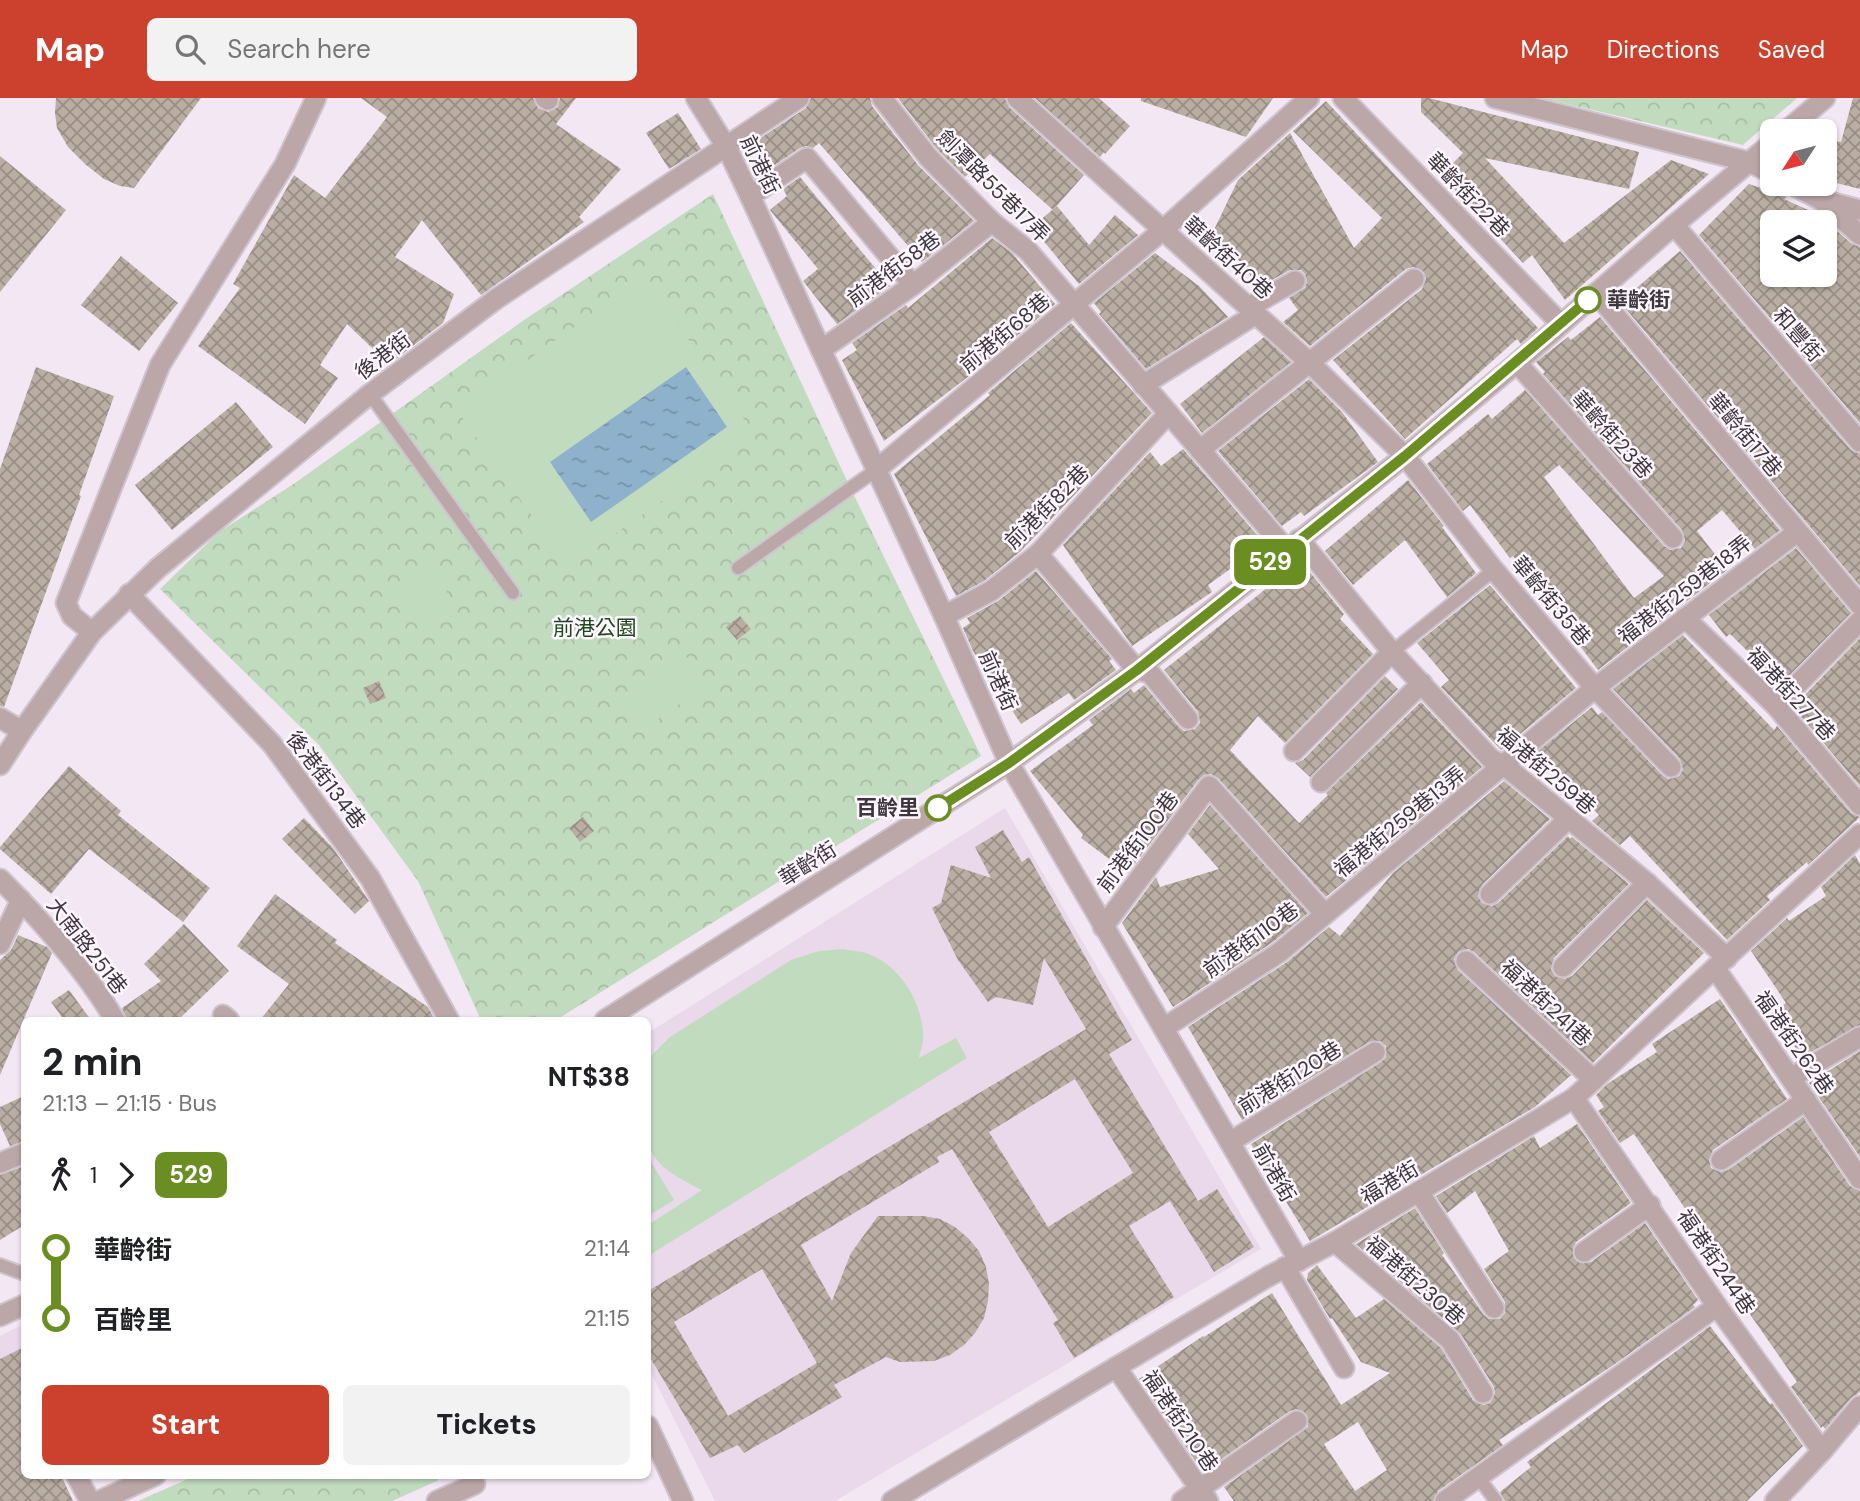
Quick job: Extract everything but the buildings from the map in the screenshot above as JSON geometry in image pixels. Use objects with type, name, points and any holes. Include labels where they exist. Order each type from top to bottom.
[{"type":"street","points":[[92,632],[72,616],[66,603],[160,365],[285,164],[317,98]]},
{"type":"street","name":"前港街","points":[[696,98],[727,148],[750,196],[1009,763],[1102,927],[1230,1142],[1344,1367]]},
{"type":"street","name":"後港街","points":[[0,765],[92,632],[158,568],[370,394],[496,299],[799,98]]},
{"type":"street","name":"劍潭路55巷17弄","points":[[882,98],[928,158],[992,222],[1028,251],[1168,414]]},
{"type":"street","name":"華齡街40巷","points":[[1017,98],[1310,363],[1405,456]]},
{"type":"street","name":"前港街68巷","points":[[876,470],[1163,230],[1309,98]]},
{"type":"street","name":"華齡街22巷","points":[[1343,98],[1560,323]]},
{"type":"street","points":[[1495,98],[1749,162],[1760,168]]},
{"type":"street","points":[[1800,119],[1825,98]]},
{"type":"street","name":"華齡街","points":[[610,1017],[1009,763],[1137,670],[1405,456],[1760,153]]},
{"type":"street","points":[[750,196],[807,158],[913,285]]},
{"type":"street","points":[[1813,196],[1860,235]]},
{"type":"street","points":[[1819,199],[1860,210]]},
{"type":"street","name":"前港街58巷","points":[[821,350],[913,285],[992,222]]},
{"type":"street","name":"和豐街","points":[[1674,225],[1860,442]]},
{"type":"street","points":[[1200,450],[1414,279]]},
{"type":"street","points":[[1143,386],[1295,281]]},
{"type":"street","name":"華齡街17巷","points":[[1596,293],[1860,605]]},
{"type":"street","name":"華齡街23巷","points":[[1517,363],[1673,538]]},
{"type":"street","name":"福港街259巷","points":[[1168,414],[1491,759],[1505,765],[1647,883],[1721,963]]},
{"type":"street","name":"前港街82巷","points":[[944,616],[991,591],[1038,554],[1168,414]]},
{"type":"street","name":"華齡街35巷","points":[[1405,456],[1494,570],[1595,688],[1671,767]]},
{"type":"street","name":"福港街259巷18弄","points":[[1505,765],[1595,688],[1797,532]]},
{"type":"street","points":[[1038,554],[1137,670],[1150,673],[1188,719]]},
{"type":"street","name":"後港街134巷","points":[[129,594],[272,744],[370,878],[447,1017]]},
{"type":"street","name":"福港街277巷","points":[[1685,618],[1776,706],[1860,805]]},
{"type":"street","points":[[1776,706],[1860,621]]},
{"type":"street","points":[[1294,751],[1392,652]]},
{"type":"street","points":[[1321,782],[1422,683]]},
{"type":"street","points":[[0,718],[22,731]]},
{"type":"street","name":"福港街259巷13弄","points":[[1325,914],[1505,765]]},
{"type":"street","name":"前港街100巷","points":[[1102,927],[1209,786]]},
{"type":"street","name":"前港街110巷","points":[[1164,1028],[1280,952],[1325,914],[1209,786]]},
{"type":"street","points":[[1490,894],[1568,819]]},
{"type":"street","name":"福港街","points":[[892,1501],[1292,1264],[1335,1242],[1574,1098],[1721,963],[1857,846]]},
{"type":"street","name":"大南路251巷","points":[[0,879],[97,989],[113,1017]]},
{"type":"street","points":[[1563,967],[1647,883]]},
{"type":"street","points":[[0,944],[21,900]]},
{"type":"street","name":"福港街241巷","points":[[1466,961],[1594,1080]]},
{"type":"street","name":"福港街262巷","points":[[1721,963],[1791,1078],[1860,1179]]},
{"type":"street","points":[[1791,1078],[1860,1037]]},
{"type":"street","name":"前港街120巷","points":[[1230,1142],[1374,1052]]},
{"type":"street","name":"福港街244巷","points":[[1574,1098],[1717,1306],[1822,1451]]},
{"type":"street","points":[[1721,1160],[1806,1100]]},
{"type":"street","points":[[0,1163],[21,1154]]},
{"type":"street","points":[[1419,1192],[1494,1308]]},
{"type":"street","points":[[1584,1252],[1650,1205]]},
{"type":"street","name":"福港街230巷","points":[[1335,1242],[1450,1340],[1483,1393]]},
{"type":"street","points":[[0,1316],[21,1306]]},
{"type":"street","points":[[1445,1501],[1717,1306]]},
{"type":"street","name":"福港街210巷","points":[[1116,1367],[1204,1495]]},
{"type":"street","points":[[1775,1501],[1860,1406]]},
{"type":"street","points":[[1182,1501],[1204,1495],[1297,1421]]},
{"type":"street","points":[[651,1432],[683,1501]]},
{"type":"street","points":[[78,1479],[90,1501]]},
{"type":"street","points":[[99,1501],[147,1479]]},
{"type":"street","points":[[437,1501],[477,1487]]},
{"type":"lane","points":[[370,394],[513,593]]},
{"type":"lane","points":[[738,568],[876,470]]},
{"type":"lane","points":[[1392,652],[1494,570]]},
{"type":"lane","points":[[0,1265],[21,1272]]},
{"type":"lane","points":[[1478,1477],[1496,1501]]},
{"type":"shaded area","points":[[1005,808],[1261,1249],[835,1501],[715,1501],[651,1373],[651,1031]]},
{"type":"shaded area","points":[[21,1326],[21,1422],[0,1433],[0,1336]]},
{"type":"green space","points":[[1541,98],[1797,98],[1773,119],[1760,119],[1760,130],[1743,145]]},
{"type":"green space","name":"前港公園","points":[[713,194],[849,485],[981,756],[561,1017],[480,1017],[418,881],[319,745],[160,589],[219,532],[295,483],[524,320]]},
{"type":"green space","points":[[645,277],[755,435],[568,567],[457,410]]},
{"type":"green space","points":[[421,570],[431,572],[439,578],[445,586],[445,606],[439,614],[431,620],[421,622],[411,620],[403,614],[397,606],[395,596],[397,586],[403,578],[411,572]]},
{"type":"green space","points":[[684,653],[706,685],[639,733],[616,701]]},
{"type":"green space","points":[[844,949],[878,958],[899,975],[919,1010],[923,1041],[919,1058],[956,1038],[967,1058],[651,1254],[651,1223],[702,1190],[664,1167],[651,1151],[651,1056],[670,1037],[791,960],[819,951]]},
{"type":"green space","points":[[651,1162],[674,1200],[651,1214]]},
{"type":"green space","points":[[188,1479],[439,1479],[392,1501],[138,1501]]},
{"type":"water","points":[[686,367],[727,427],[591,522],[550,462]]},
{"type":"bus line","name":"529","points":[[938,808],[1009,763],[1137,670],[1405,456],[1588,300]]},
{"type":"place","name":"華齡街","points":[[1588,300]]},
{"type":"place","name":"百齡里","points":[[938,808]]}]
